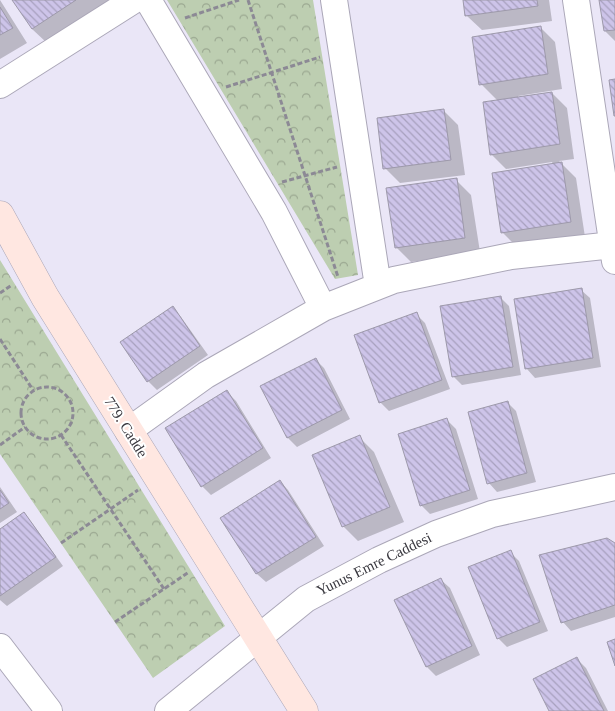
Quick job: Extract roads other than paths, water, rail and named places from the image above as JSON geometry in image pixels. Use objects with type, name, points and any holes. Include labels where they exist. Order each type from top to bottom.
[{"type":"street","points":[[0,85],[134,0]]},
{"type":"street","points":[[148,0],[274,212],[334,304]]},
{"type":"street","points":[[334,0],[378,286]]},
{"type":"street","points":[[128,431],[206,375],[334,304],[394,280],[511,256],[614,253],[576,0]]},
{"type":"street","name":"779. Cadde","points":[[0,215],[45,297],[304,711]]},
{"type":"street","name":"Yunus Emre Caddesi","points":[[168,711],[306,598],[378,560],[436,534],[492,514],[615,487]]},
{"type":"street","points":[[0,647],[50,711]]}]
